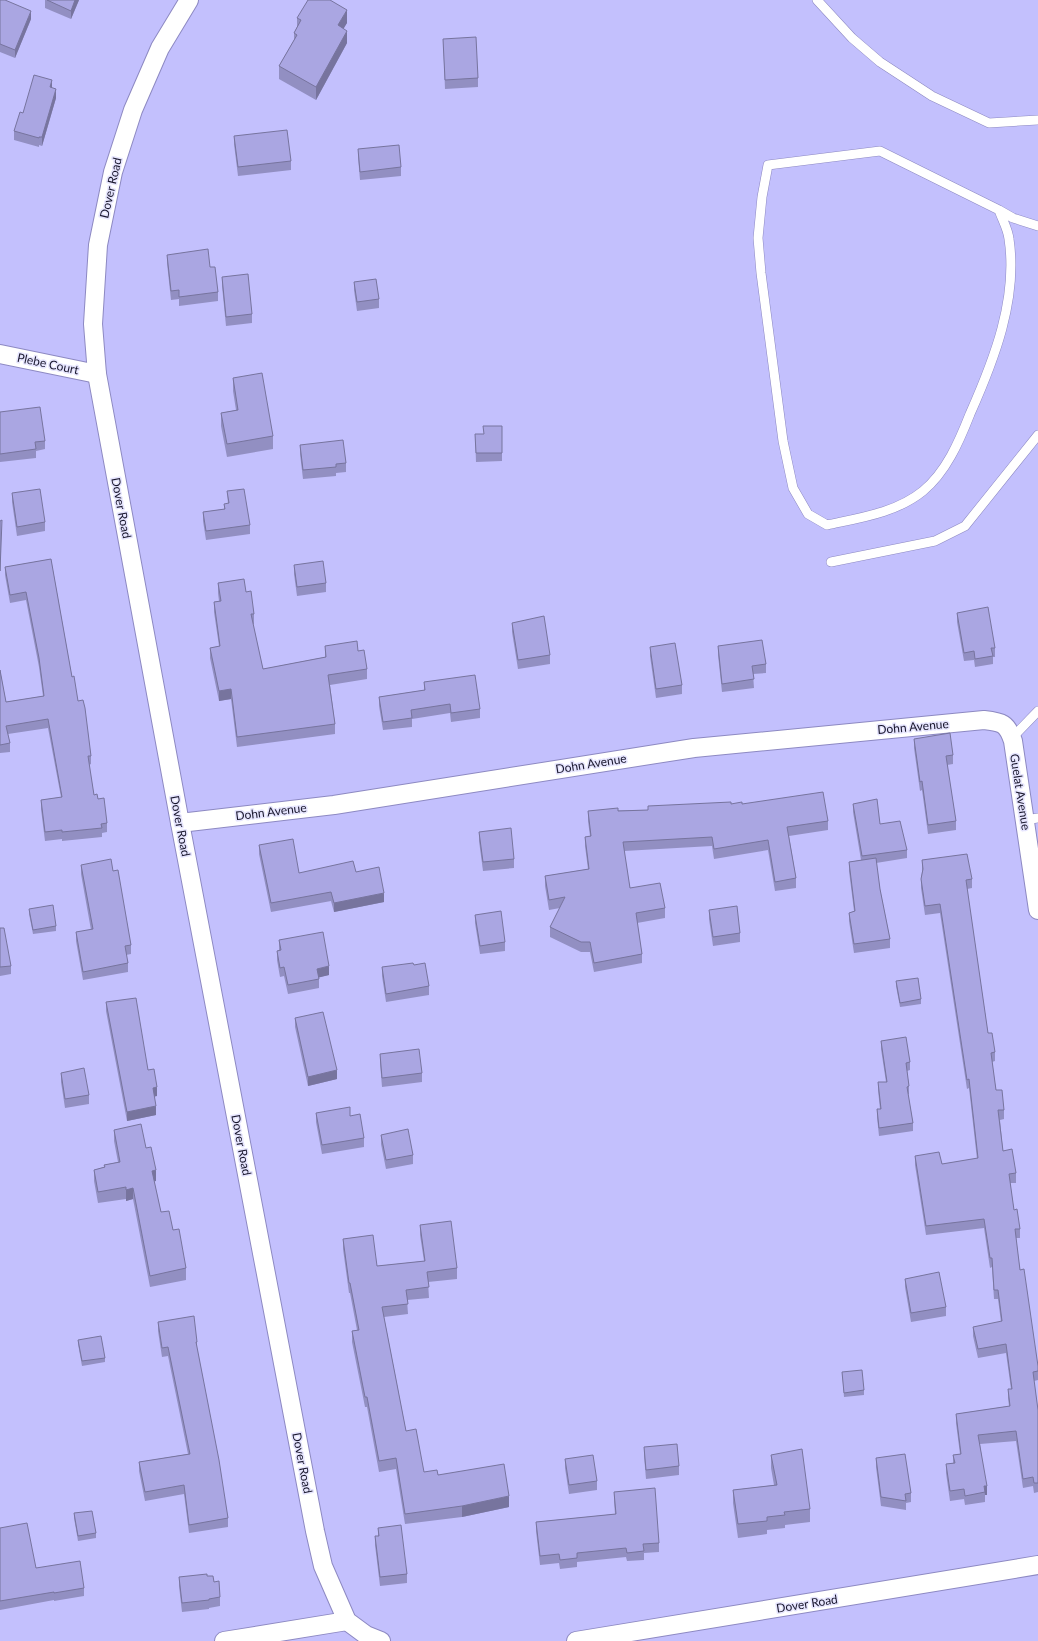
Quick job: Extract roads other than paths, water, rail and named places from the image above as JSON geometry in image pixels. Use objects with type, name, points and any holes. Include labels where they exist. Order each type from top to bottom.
[{"type":"street","name":"Dover Road","points":[[189,0],[160,48],[133,110],[113,172],[98,245],[93,324],[97,374],[180,823],[315,1532],[323,1566],[350,1629]]},
{"type":"street","name":"Plebe Court","points":[[0,354],[97,374]]},
{"type":"street","name":"Dohn Avenue","points":[[180,823],[334,805],[694,748],[984,720],[997,721],[1008,731]]},
{"type":"street","name":"Guelat Avenue","points":[[1008,731],[1031,819],[1038,910]]},
{"type":"street","name":"Dover Road","points":[[576,1641],[651,1635],[1038,1565]]},
{"type":"street","points":[[224,1641],[350,1629],[381,1641]]},
{"type":"lane","points":[[817,0],[852,38],[880,62],[932,96],[989,123],[1038,120]]},
{"type":"lane","points":[[998,210],[1009,237],[1011,277],[1004,318],[984,382],[954,451],[940,472],[923,491],[902,504],[875,515],[827,526],[808,514],[793,488],[782,440],[758,238],[762,197],[768,165],[880,151],[998,210],[1013,218],[1038,226]]},
{"type":"lane","points":[[831,562],[934,541],[966,526],[1038,435]]},
{"type":"lane","points":[[1008,731],[1038,711]]}]
